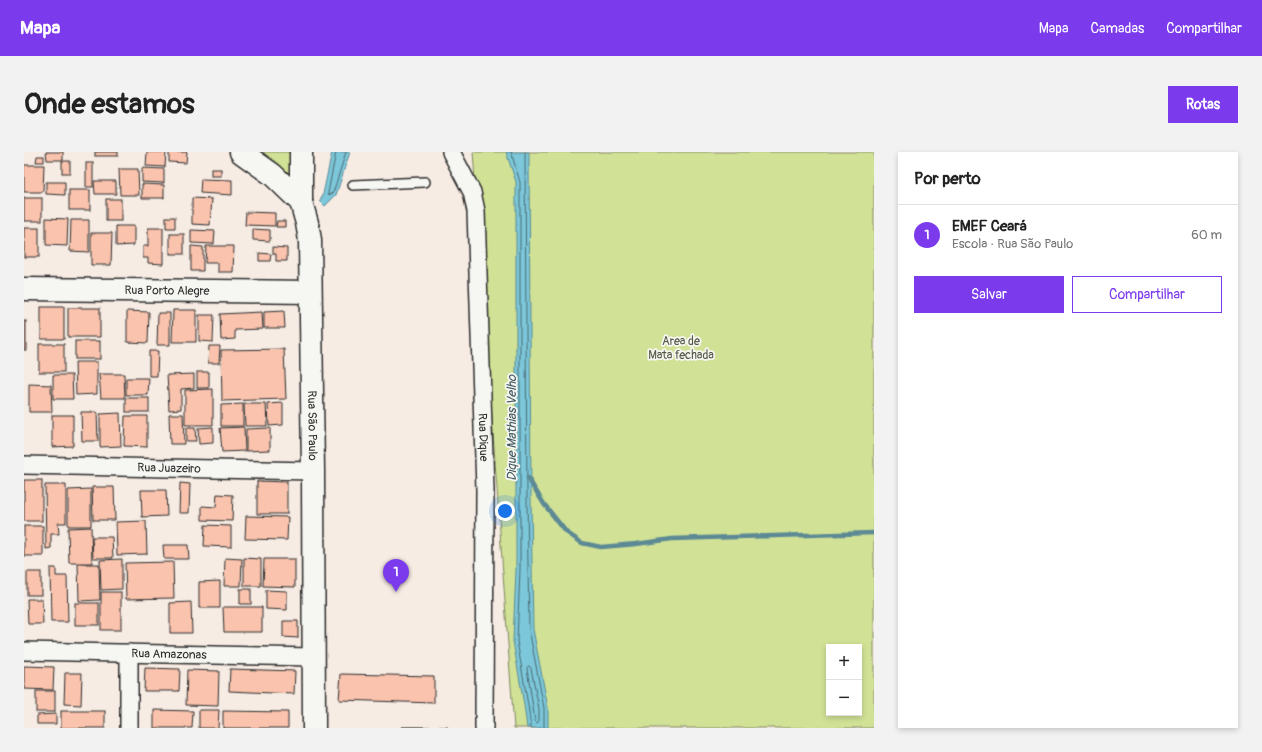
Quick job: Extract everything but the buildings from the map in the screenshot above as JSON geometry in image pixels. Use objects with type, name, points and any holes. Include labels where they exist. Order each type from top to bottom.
[{"type":"street","points":[[241,152],[273,175],[301,202]]},
{"type":"street","points":[[301,152],[301,202]]},
{"type":"street","name":"Rua Dique","points":[[451,152],[472,192],[476,211],[485,489],[484,728]]},
{"type":"street","name":"Rua São Paulo","points":[[301,202],[310,240],[314,728]]},
{"type":"street","name":"Rua Porto Alegre","points":[[24,288],[310,292]]},
{"type":"street","name":"Rua Juazeiro","points":[[24,465],[313,471]]},
{"type":"street","name":"Rua Amazonas","points":[[24,651],[314,657]]},
{"type":"street","points":[[128,653],[129,728]]},
{"type":"lane","points":[[353,185],[425,182]]},
{"type":"green space","points":[[246,152],[298,152],[299,194]]},
{"type":"green space","name":"Area de Mata fechada","points":[[473,152],[874,152],[874,728],[514,728]]},
{"type":"water","points":[[332,152],[350,152],[336,195],[325,206],[320,201],[323,194]]},
{"type":"water","name":"Dique Mathias Velho","points":[[506,152],[529,152],[533,629],[548,708],[548,728],[527,728],[513,641],[516,570],[516,182]]},
{"type":"waterway","points":[[528,478],[544,504],[566,532],[582,543],[601,547],[672,539],[874,533]]},
{"type":"place","name":"EMEF Ceará","points":[[396,592]]}]
